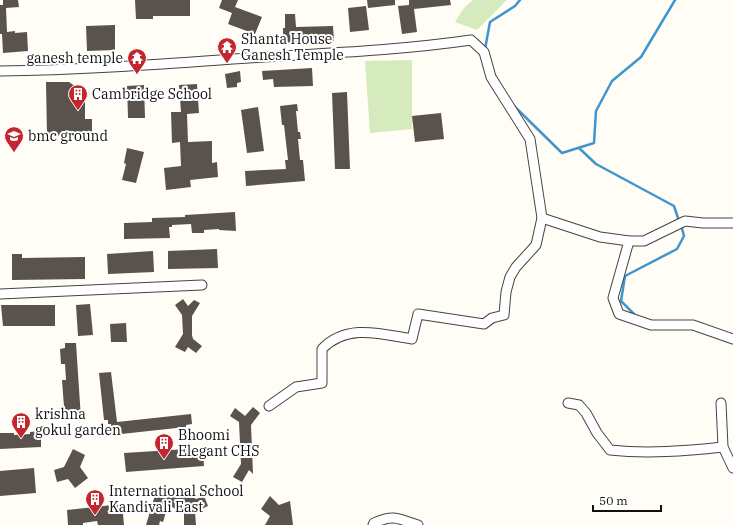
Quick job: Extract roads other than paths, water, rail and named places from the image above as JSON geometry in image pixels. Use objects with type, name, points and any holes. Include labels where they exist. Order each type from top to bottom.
[{"type":"street","points":[[0,71],[210,61],[428,46],[471,40],[484,52],[491,77],[530,139],[542,218],[536,245],[516,267],[510,277],[506,292],[504,315],[492,318],[484,324],[418,314],[412,339],[371,332],[347,334],[329,342],[322,349],[322,383],[296,387],[269,406]]},
{"type":"street","points":[[542,218],[600,237],[629,241],[644,241],[685,221],[703,223],[733,223]]},
{"type":"street","points":[[629,241],[613,298],[619,314],[651,325],[693,325],[733,339]]},
{"type":"street","points":[[0,294],[202,286]]},
{"type":"street","points":[[568,402],[579,405],[586,413],[597,433],[610,450],[636,453],[679,452],[723,447]]},
{"type":"street","points":[[721,403],[723,447],[733,468]]},
{"type":"street","points":[[373,525],[374,523],[385,518],[392,517],[418,525]]},
{"type":"waterway","points":[[485,49],[490,22],[515,6],[520,0]]},
{"type":"waterway","points":[[513,105],[562,153],[594,143],[596,111],[612,81],[641,57],[675,0]]},
{"type":"waterway","points":[[579,148],[596,164],[674,206],[679,221]]},
{"type":"waterway","points":[[636,316],[621,301],[625,276],[677,249],[684,236],[681,225]]},
{"type":"place","name":"Shanta House Ganesh Temple","points":[[227,64]]},
{"type":"place","name":"ganesh temple","points":[[137,75]]},
{"type":"place","name":"Cambridge School","points":[[78,111]]},
{"type":"place","name":"bmc ground","points":[[14,153]]},
{"type":"place","name":"krishna gokul garden","points":[[21,439]]},
{"type":"place","name":"Bhoomi Elegant CHS","points":[[164,460]]},
{"type":"place","name":"International School Kandivali East","points":[[95,516]]}]
